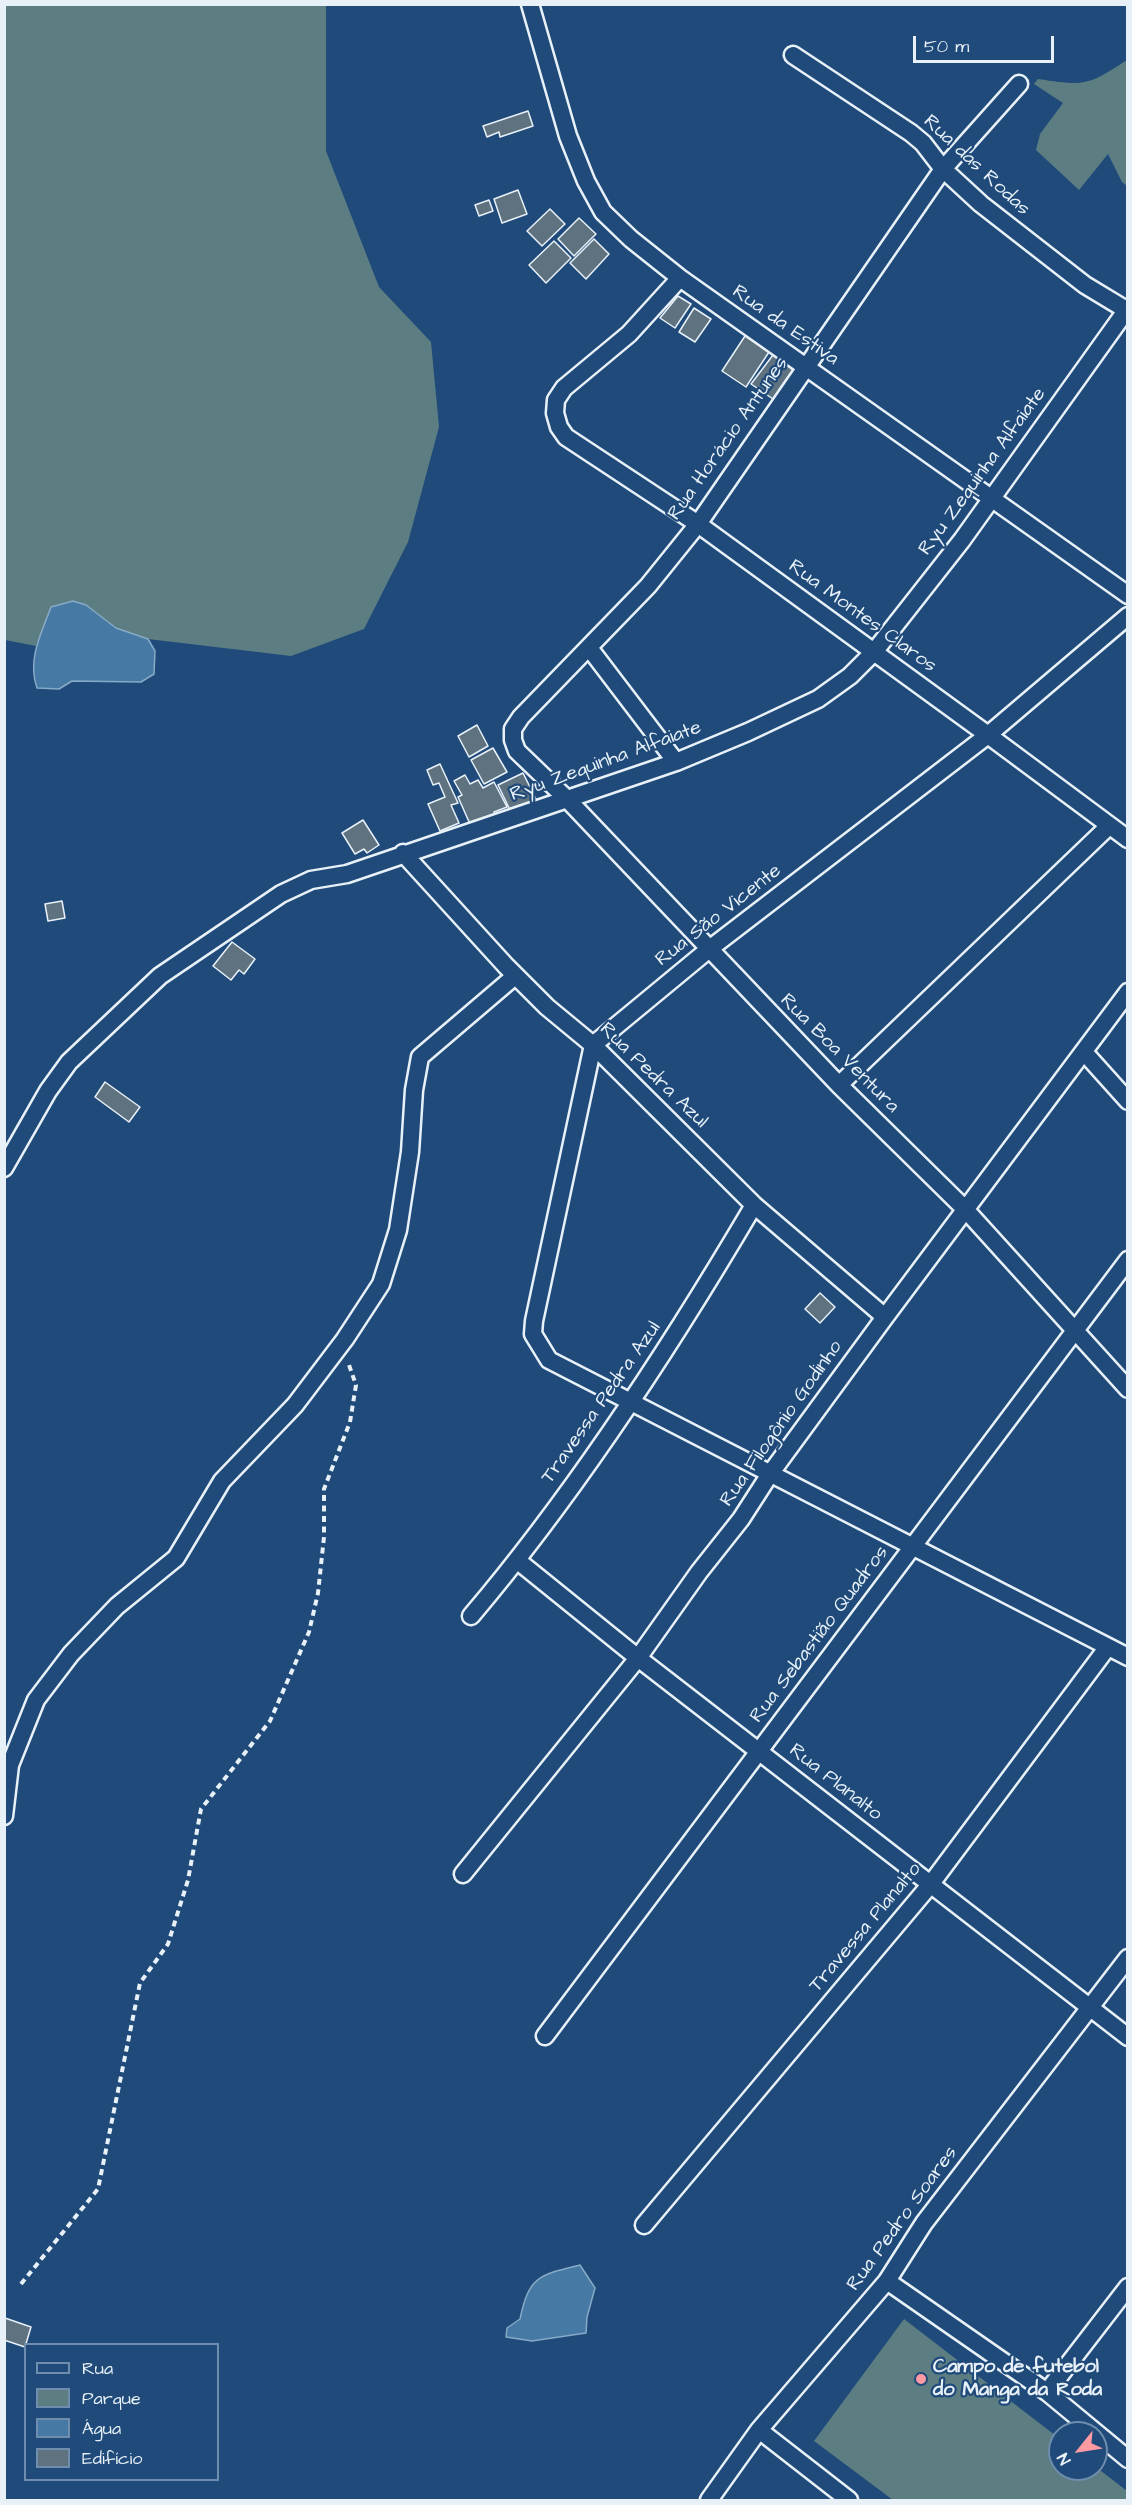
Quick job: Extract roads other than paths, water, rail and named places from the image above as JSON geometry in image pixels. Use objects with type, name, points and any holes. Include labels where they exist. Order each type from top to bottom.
[{"type":"street","name":"Rua da Estiva","points":[[530,4],[568,136],[585,181],[603,212],[631,239],[680,278],[806,365],[991,500],[1128,596]]},
{"type":"street","name":"Rua das Rodas","points":[[793,55],[912,133],[923,143],[943,169],[981,204],[1085,285],[1127,309]]},
{"type":"street","name":"Rua Horácio Antunes","points":[[517,751],[513,740],[513,729],[521,717],[590,649],[648,586],[698,524],[943,169],[1019,84]]},
{"type":"street","name":"Rua Montes Claros","points":[[680,278],[629,334],[564,388],[556,400],[555,412],[566,437],[698,524],[1128,839]]},
{"type":"street","name":"Ryu Zequinha Alfaiate","points":[[4,1168],[48,1091],[69,1062],[160,976],[281,894],[310,880],[347,874],[676,762],[818,699],[850,676],[874,652],[991,500],[1127,309]]},
{"type":"street","name":"Rua São Vicente","points":[[593,1044],[708,950],[988,735],[1128,616]]},
{"type":"street","points":[[590,649],[676,762]]},
{"type":"street","name":"Rua Boa Ventura","points":[[517,751],[568,800],[708,950],[839,1085],[964,1209],[1128,1389]]},
{"type":"street","points":[[839,1085],[1109,826]]},
{"type":"street","name":"Rua Pedra Azul","points":[[404,853],[547,1007],[593,1044],[754,1205],[885,1317]]},
{"type":"street","points":[[4,1816],[10,1765],[36,1700],[70,1654],[117,1606],[176,1557],[222,1481],[295,1405],[381,1284],[398,1230],[410,1152],[414,1090],[420,1057],[516,976]]},
{"type":"street","name":"Rua Filogônio Godinho","points":[[463,1874],[638,1658],[964,1209],[1128,992]]},
{"type":"street","points":[[593,1044],[534,1320],[533,1334],[549,1360],[1128,1657]]},
{"type":"street","points":[[1084,1052],[1128,1101]]},
{"type":"street","name":"Travessa Pedra Azul","points":[[471,1616],[518,1561],[630,1402],[698,1300],[754,1205]]},
{"type":"street","name":"Rua Sebastião Quadros","points":[[545,2036],[1128,1260]]},
{"type":"street","name":"Rua Planalto","points":[[518,1561],[638,1658],[1128,2037]]},
{"type":"street","name":"Travessa Planalto","points":[[644,2224],[930,1885],[1107,1647]]},
{"type":"street","name":"Rua Pedro Soares","points":[[709,2500],[759,2430],[887,2281],[924,2223],[1128,1958]]},
{"type":"street","points":[[887,2281],[1047,2392],[1128,2458]]},
{"type":"street","points":[[1047,2392],[1128,2287]]},
{"type":"street","points":[[759,2430],[849,2500]]},
{"type":"water","points":[[73,601],[86,605],[116,628],[148,639],[155,651],[154,674],[141,682],[72,681],[59,689],[37,688],[34,678],[34,657],[51,607]]},
{"type":"water","points":[[580,2265],[595,2288],[587,2317],[586,2333],[532,2341],[506,2337],[507,2328],[520,2319],[527,2294],[538,2280],[545,2275]]},
{"type":"place","name":"Campo de futebol do Manga da Roda","points":[[921,2379]]}]
